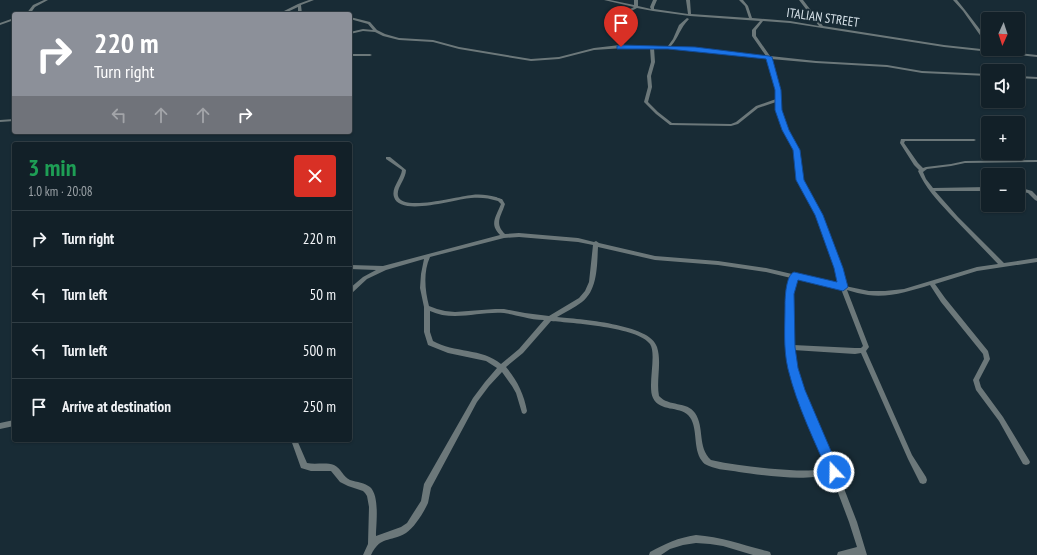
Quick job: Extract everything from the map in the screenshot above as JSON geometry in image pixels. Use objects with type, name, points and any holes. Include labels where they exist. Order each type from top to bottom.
[{"type":"street","points":[[30,12],[34,6],[46,0]]},
{"type":"street","points":[[285,12],[312,0]]},
{"type":"street","name":"ITALIAN STREET","points":[[606,0],[653,10],[690,15],[821,26],[908,41],[981,51]]},
{"type":"street","points":[[619,48],[622,46],[618,34],[618,19],[623,14],[636,7],[636,0]]},
{"type":"street","points":[[653,10],[655,0]]},
{"type":"street","points":[[688,0],[690,15]]},
{"type":"street","points":[[741,0],[746,6],[751,19]]},
{"type":"street","points":[[801,0],[821,26]]},
{"type":"street","points":[[956,0],[966,11],[981,33]]},
{"type":"street","points":[[299,6],[300,12]]},
{"type":"street","points":[[352,19],[369,23],[376,31]]},
{"type":"street","points":[[0,24],[12,20]]},
{"type":"street","points":[[668,47],[675,39],[681,25],[687,20]]},
{"type":"street","points":[[762,20],[753,32],[762,49],[769,57],[778,90],[778,106],[782,122],[797,150],[800,180],[819,215],[839,268],[843,287],[865,341],[866,347],[863,350]]},
{"type":"street","points":[[352,33],[363,30],[376,31],[399,39],[433,41],[459,48],[488,52],[516,59],[549,60],[594,49],[668,47],[860,65],[887,66],[922,72],[981,75]]},
{"type":"street","points":[[652,47],[653,62],[649,76],[650,87],[646,102],[671,124],[734,125],[757,107],[778,100]]},
{"type":"street","points":[[352,55],[370,55]]},
{"type":"street","name":"ITALIAN STREET","points":[[1025,56],[1037,57]]},
{"type":"street","points":[[1025,77],[1037,78]]},
{"type":"street","points":[[0,121],[12,120]]},
{"type":"street","points":[[974,140],[912,139],[902,141],[910,155],[922,170],[920,173],[932,190],[1003,265]]},
{"type":"street","points":[[388,158],[404,170],[404,175],[396,192],[397,199],[402,203],[406,205],[418,205],[480,196],[500,200],[503,204],[497,215],[496,225],[497,230],[504,236]]},
{"type":"street","points":[[922,170],[974,161],[1037,161]]},
{"type":"street","points":[[932,190],[981,189]]},
{"type":"street","points":[[1025,191],[1030,192],[1037,199]]},
{"type":"street","points":[[352,289],[365,278],[384,268],[504,236],[564,238],[596,243],[655,258],[718,263],[794,275],[869,293],[904,291],[932,284],[964,272],[1037,260]]},
{"type":"street","points":[[367,555],[372,545],[378,538],[404,530],[410,524],[424,502],[427,487],[475,400],[486,384],[502,367],[521,351],[550,319],[581,300],[588,292],[592,282],[596,243]]},
{"type":"street","points":[[428,256],[424,264],[424,300],[427,307],[427,332],[430,343],[444,349],[483,357],[502,367],[519,391],[524,411]]},
{"type":"street","points":[[352,267],[384,268]]},
{"type":"street","points":[[794,275],[789,294],[790,347],[793,368],[800,390],[853,522],[862,552],[841,555]]},
{"type":"street","points":[[932,284],[986,353],[987,359],[976,380],[978,388],[1001,419],[1026,462]]},
{"type":"street","points":[[427,307],[452,314],[505,311],[526,316],[625,328],[642,334],[650,340],[655,349],[654,373],[656,397],[664,404],[688,410],[697,420],[703,456],[709,463],[786,473],[817,474],[824,472],[829,460]]},
{"type":"street","points":[[790,347],[855,351],[863,350]]},
{"type":"street","points":[[863,350],[910,457],[923,480]]},
{"type":"street","points":[[0,426],[12,423]]},
{"type":"street","points":[[295,442],[304,466],[309,468],[335,469],[345,481],[368,490],[371,494],[373,500],[371,532],[372,545]]},
{"type":"street","points":[[653,555],[662,548],[680,541],[695,538],[722,542],[767,555]]},
{"type":"route","points":[[621,47],[619,48],[668,47],[769,57],[778,90],[778,110],[782,122],[797,150],[800,180],[819,215],[839,268],[843,287],[794,275],[789,294],[791,322],[790,347],[793,368],[800,390],[834,472]]}]
